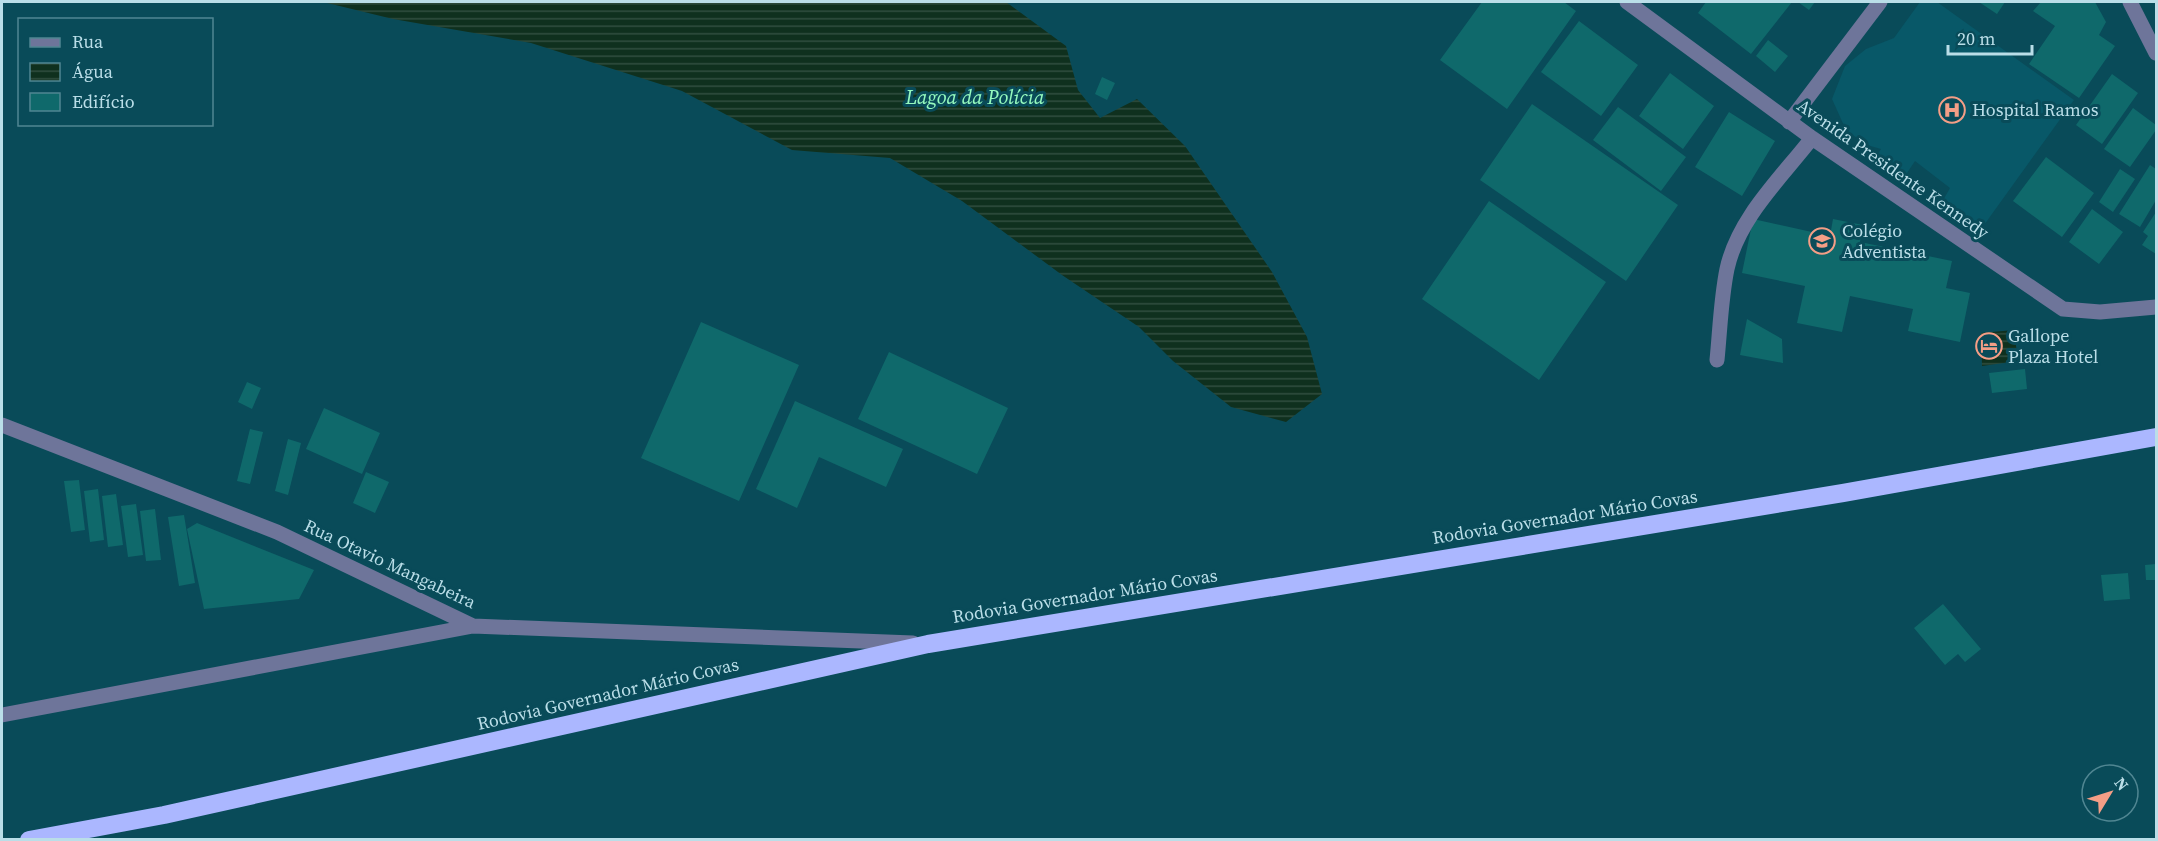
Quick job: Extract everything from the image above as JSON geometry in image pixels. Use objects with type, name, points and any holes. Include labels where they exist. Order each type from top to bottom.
[{"type":"highway","name":"Rodovia Governador Mário Covas","points":[[29,840],[164,815],[928,644],[1855,491],[2157,437]]},
{"type":"street","name":"Avenida Presidente Kennedy","points":[[1627,2],[1789,122],[2063,309],[2100,312],[2157,307]]},
{"type":"street","points":[[1789,122],[1880,2]]},
{"type":"street","points":[[2130,2],[2157,53]]},
{"type":"street","points":[[1717,360],[1727,268],[1735,246],[1745,223],[1812,138]]},
{"type":"street","name":"Rua Otavio Mangabeira","points":[[2,425],[277,532],[473,626],[928,644]]},
{"type":"street","points":[[2,715],[473,626]]},
{"type":"shaded area","name":"Hospital Ramos","points":[[1920,2],[1937,2],[2074,100],[1979,232],[1941,204],[1950,188],[1915,161],[1905,176],[1878,154],[1881,149],[1867,145],[1846,130],[1832,99],[1845,66],[1866,49],[1894,38]]},
{"type":"water","name":"Lagoa da Polícia","points":[[323,2],[1006,2],[1066,46],[1078,90],[1100,118],[1137,99],[1185,146],[1272,272],[1307,337],[1322,394],[1286,422],[1231,407],[1173,361],[1139,327],[1062,275],[962,201],[890,158],[792,150],[682,91],[531,43],[393,19]]},
{"type":"water","points":[[2014,330],[2018,361],[1982,366],[1981,333]]},
{"type":"building","points":[[1482,2],[1564,2],[1576,11],[1507,109],[1440,60]]},
{"type":"building","points":[[1706,2],[1792,2],[1751,54],[1698,13]]},
{"type":"building","points":[[1798,2],[1815,2],[1809,10]]},
{"type":"building","points":[[1979,2],[2005,2],[1997,14]]},
{"type":"building","points":[[2041,2],[2095,2],[2106,22],[2099,35],[2115,46],[2079,98],[2029,64],[2055,26],[2033,11]]},
{"type":"building","points":[[1579,21],[1638,65],[1601,116],[1541,72]]},
{"type":"building","points":[[1768,40],[1788,56],[1775,72],[1756,56]]},
{"type":"building","points":[[1670,73],[1714,106],[1683,149],[1639,116]]},
{"type":"building","points":[[2112,74],[2138,93],[2102,144],[2076,125]]},
{"type":"building","points":[[1102,77],[1115,83],[1107,100],[1095,94]]},
{"type":"building","points":[[1532,104],[1678,205],[1626,281],[1480,180]]},
{"type":"building","points":[[1618,107],[1686,157],[1661,191],[1593,140]]},
{"type":"building","points":[[2133,108],[2156,125],[2156,130],[2130,167],[2104,149]]},
{"type":"building","points":[[1729,112],[1775,141],[1742,196],[1695,167]]},
{"type":"building","points":[[2046,157],[2094,193],[2062,237],[2013,201]]},
{"type":"building","points":[[2150,165],[2156,169],[2156,200],[2140,227],[2119,214]]},
{"type":"building","points":[[2120,169],[2135,179],[2113,212],[2099,202]]},
{"type":"building","points":[[1489,201],[1606,282],[1539,380],[1422,299]]},
{"type":"building","points":[[2092,209],[2123,232],[2099,264],[2069,242]]},
{"type":"building","points":[[2156,212],[2156,254],[2142,245],[2148,236],[2143,232]]},
{"type":"building","points":[[1753,219],[1830,236],[1833,219],[1863,225],[1860,242],[1952,261],[1946,288],[1970,293],[1960,342],[1908,331],[1913,309],[1850,296],[1842,332],[1797,323],[1805,286],[1742,273]]},
{"type":"building","points":[[1747,319],[1782,339],[1783,363],[1740,355]]},
{"type":"building","points":[[701,322],[799,365],[739,501],[641,458]]},
{"type":"building","points":[[889,352],[1008,408],[977,474],[858,419]]},
{"type":"building","points":[[2025,369],[2027,389],[1992,393],[1989,373]]},
{"type":"building","points":[[247,382],[261,388],[252,409],[238,402]]},
{"type":"building","points":[[795,401],[903,449],[886,487],[819,457],[797,508],[756,489]]},
{"type":"building","points":[[324,408],[380,433],[362,474],[306,449]]},
{"type":"building","points":[[250,429],[263,432],[250,484],[237,481]]},
{"type":"building","points":[[288,439],[301,443],[288,495],[275,491]]},
{"type":"building","points":[[366,472],[389,482],[375,513],[353,503]]},
{"type":"building","points":[[79,480],[85,530],[71,532],[64,481]]},
{"type":"building","points":[[98,489],[104,540],[90,542],[84,491]]},
{"type":"building","points":[[116,494],[123,545],[108,547],[102,496]]},
{"type":"building","points":[[136,504],[143,555],[128,557],[121,506]]},
{"type":"building","points":[[155,509],[161,560],[146,561],[140,511]]},
{"type":"building","points":[[184,515],[195,583],[179,586],[168,517]]},
{"type":"building","points":[[197,523],[314,570],[299,599],[204,609],[187,529]]},
{"type":"building","points":[[2156,564],[2156,580],[2146,580],[2145,565]]},
{"type":"building","points":[[2128,573],[2130,599],[2104,601],[2101,575]]},
{"type":"building","points":[[1943,604],[1981,649],[1965,662],[1958,654],[1945,665],[1914,628]]},
{"type":"place","name":"Hospital Ramos","points":[[1952,110]]},
{"type":"place","name":"Colégio Adventista","points":[[1822,241]]},
{"type":"place","name":"Gallope Plaza Hotel","points":[[1989,346]]}]
